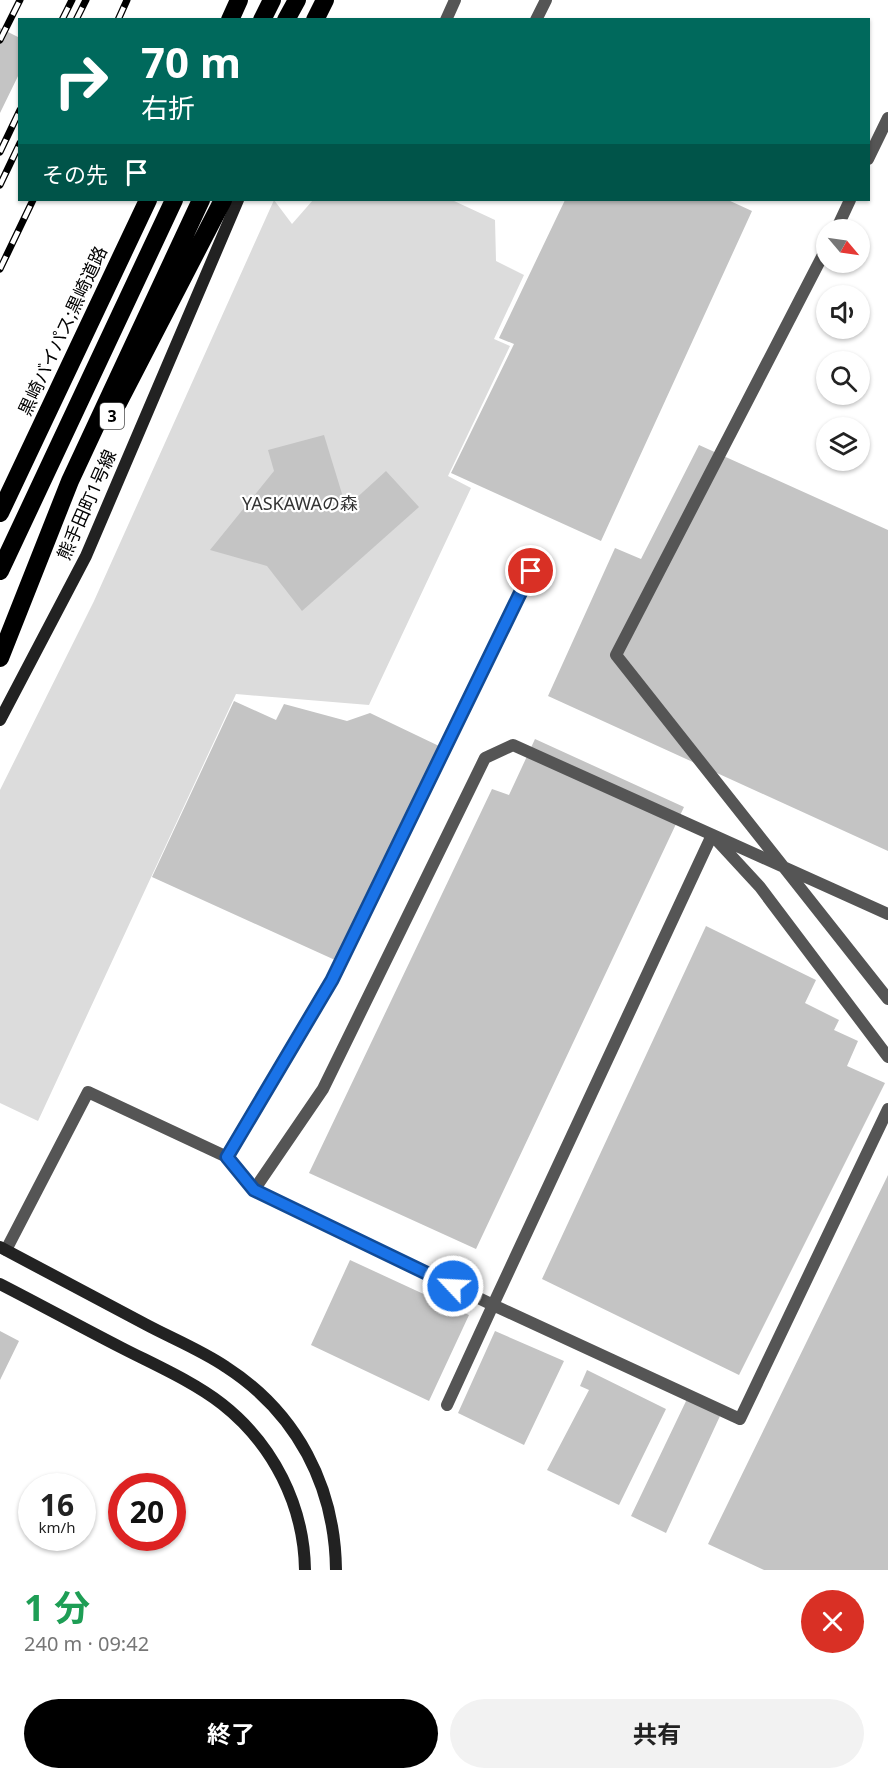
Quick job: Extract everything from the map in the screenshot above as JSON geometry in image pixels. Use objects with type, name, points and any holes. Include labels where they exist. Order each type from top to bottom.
[{"type":"highway","points":[[231,18],[239,0]]},
{"type":"highway","points":[[261,18],[271,0]]},
{"type":"highway","points":[[287,18],[297,0]]},
{"type":"highway","points":[[315,18],[325,0]]},
{"type":"highway","name":"黒崎バイパス;黒崎道路","points":[[0,513],[148,201]]},
{"type":"highway","points":[[0,571],[40,481],[174,201]]},
{"type":"highway","points":[[0,658],[70,480],[201,201]]},
{"type":"highway","name":"3","points":[[0,632],[222,201]]},
{"type":"street","points":[[315,18],[321,0]]},
{"type":"street","points":[[0,497],[72,346],[151,201]]},
{"type":"street","name":"熊手田町1号線","points":[[0,720],[86,556],[238,201]]},
{"type":"street","points":[[3,1248],[226,1367],[265,1399],[306,1449],[327,1496],[336,1544],[336,1570]]},
{"type":"street","points":[[0,1284],[172,1374],[221,1404],[256,1436],[282,1474],[297,1510],[305,1570]]},
{"type":"lane","points":[[447,18],[455,0]]},
{"type":"lane","points":[[538,18],[546,0]]},
{"type":"lane","points":[[870,155],[888,118]]},
{"type":"lane","points":[[841,219],[850,201]]},
{"type":"lane","points":[[816,268],[616,655],[888,999]]},
{"type":"lane","points":[[227,1157],[332,980],[531,571]]},
{"type":"lane","points":[[254,1190],[323,1089],[485,758],[513,745],[888,914]]},
{"type":"lane","points":[[712,835],[760,887],[888,1057]]},
{"type":"lane","points":[[447,1405],[712,835]]},
{"type":"lane","points":[[3,1248],[88,1092],[227,1157],[254,1190],[493,1305],[740,1419],[888,1109]]},
{"type":"green space","name":"YASKAWAの森","points":[[274,201],[292,224],[312,201],[454,201],[495,220],[496,261],[524,275],[494,339],[510,346],[448,476],[471,488],[369,705],[236,694],[38,1121],[0,1103],[0,790],[94,601]]},
{"type":"building","points":[[0,28],[18,37],[18,76],[0,113]]},
{"type":"building","points":[[565,201],[730,201],[752,211],[601,541],[451,473],[514,344],[499,338]]},
{"type":"building","points":[[324,435],[343,497],[352,502],[386,471],[419,507],[302,611],[267,566],[210,550],[274,471],[268,450]]},
{"type":"building","points":[[699,445],[888,530],[888,851],[548,696],[615,548],[641,559]]},
{"type":"building","points":[[234,701],[276,720],[284,704],[347,721],[370,713],[439,746],[335,960],[152,877]]},
{"type":"building","points":[[535,739],[684,807],[476,1249],[309,1173],[492,789],[509,795]]},
{"type":"building","points":[[706,926],[816,980],[805,1003],[839,1020],[834,1030],[858,1041],[847,1066],[885,1083],[739,1375],[542,1279]]},
{"type":"building","points":[[888,1175],[888,1570],[764,1570],[708,1544]]},
{"type":"building","points":[[350,1260],[469,1315],[429,1401],[311,1345]]},
{"type":"building","points":[[0,1331],[19,1341],[0,1380]]},
{"type":"building","points":[[495,1331],[564,1361],[524,1445],[458,1413]]},
{"type":"building","points":[[587,1370],[666,1409],[619,1505],[547,1470],[589,1390],[580,1386]]},
{"type":"building","points":[[687,1399],[720,1416],[666,1533],[631,1516]]},
{"type":"railway","points":[[0,40],[20,0]]},
{"type":"railway","points":[[63,18],[72,0]]},
{"type":"railway","points":[[77,18],[86,0]]},
{"type":"railway","points":[[119,18],[127,0]]},
{"type":"railway","points":[[0,152],[18,114]]},
{"type":"railway","points":[[0,185],[18,147]]},
{"type":"railway","points":[[0,269],[33,201]]},
{"type":"route","points":[[453,1286],[254,1190],[227,1157],[332,980],[531,571]]}]
